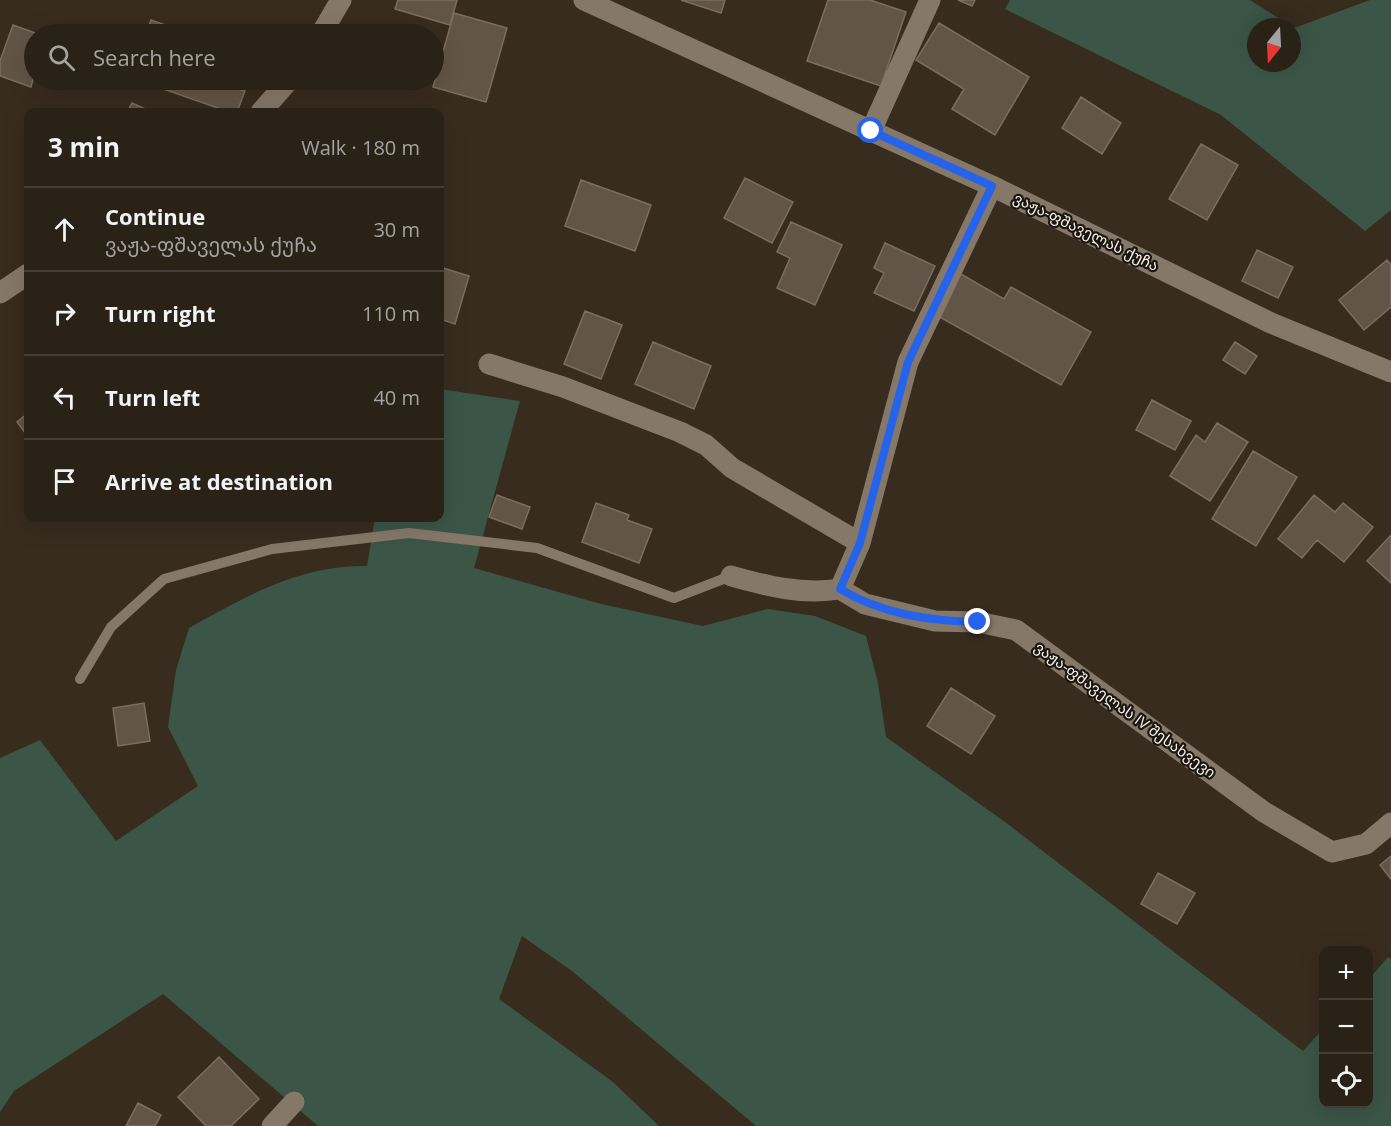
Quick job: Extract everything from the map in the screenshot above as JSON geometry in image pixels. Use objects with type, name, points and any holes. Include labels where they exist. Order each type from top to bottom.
[{"type":"street","points":[[327,24],[341,0]]},
{"type":"street","name":"ვაჟა-ფშაველას ქუჩა","points":[[584,0],[992,186],[1271,323],[1391,372]]},
{"type":"street","points":[[871,131],[930,0]]},
{"type":"street","points":[[264,108],[280,90]]},
{"type":"street","points":[[731,576],[773,588],[821,592],[840,589],[860,543],[908,362],[992,186]]},
{"type":"street","points":[[0,293],[24,277]]},
{"type":"street","points":[[489,364],[563,387],[680,432],[706,445],[732,468],[860,543]]},
{"type":"street","name":"ვაჟა-ფშაველას IV შესახვევი","points":[[840,589],[866,604],[935,621],[978,622],[1016,630],[1264,812],[1332,852],[1366,844],[1391,823]]},
{"type":"street","points":[[272,1126],[294,1102]]},
{"type":"lane","points":[[80,679],[111,627],[164,579],[272,549],[408,533],[537,548],[674,598],[731,576]]},
{"type":"green space","points":[[1010,0],[1250,0],[1278,18],[1247,18],[1247,72],[1301,72],[1301,25],[1370,0],[1391,0],[1391,210],[1365,231],[1221,115],[1005,9]]},
{"type":"green space","points":[[444,390],[520,401],[474,568],[601,604],[703,626],[768,609],[815,616],[866,636],[878,683],[886,737],[1005,822],[1303,1051],[1319,1033],[1319,1108],[1373,1108],[1373,974],[1388,957],[1391,959],[1391,1126],[756,1126],[572,971],[522,936],[499,999],[613,1082],[659,1126],[318,1126],[163,994],[14,1091],[0,1112],[0,758],[40,740],[116,841],[198,786],[168,727],[176,670],[189,628],[274,585],[296,577],[342,567],[367,566],[374,522],[444,522]]},
{"type":"building","points":[[398,0],[457,0],[450,25],[395,9]]},
{"type":"building","points":[[681,0],[725,0],[721,13]]},
{"type":"building","points":[[828,0],[870,0],[906,12],[881,86],[807,61]]},
{"type":"building","points":[[958,0],[975,0],[972,6]]},
{"type":"building","points":[[454,13],[507,28],[486,102],[444,90],[444,48]]},
{"type":"building","points":[[151,20],[162,24],[150,24]]},
{"type":"building","points":[[939,23],[1029,77],[995,135],[952,109],[964,89],[916,60]]},
{"type":"building","points":[[13,25],[24,29],[24,85],[0,76],[0,61]]},
{"type":"building","points":[[166,90],[245,91],[239,108],[218,108]]},
{"type":"building","points":[[1081,97],[1121,123],[1102,154],[1062,128]]},
{"type":"building","points":[[132,103],[143,108],[129,108]]},
{"type":"building","points":[[1201,144],[1238,165],[1207,220],[1169,199]]},
{"type":"building","points":[[745,178],[793,202],[772,243],[724,218]]},
{"type":"building","points":[[581,180],[651,205],[635,251],[565,226]]},
{"type":"building","points":[[791,222],[842,245],[815,305],[777,288],[790,258],[777,252]]},
{"type":"building","points":[[885,243],[935,266],[914,311],[874,293],[884,273],[874,268]]},
{"type":"building","points":[[1257,250],[1293,267],[1278,298],[1242,281]]},
{"type":"building","points":[[1387,260],[1391,265],[1391,307],[1364,330],[1339,300]]},
{"type":"building","points":[[444,268],[469,276],[455,324],[444,320]]},
{"type":"building","points":[[959,273],[1004,299],[1011,287],[1091,332],[1061,385],[936,315]]},
{"type":"building","points":[[585,311],[622,325],[601,379],[564,364]]},
{"type":"building","points":[[653,342],[711,366],[694,409],[635,384]]},
{"type":"building","points":[[1235,342],[1257,356],[1245,374],[1223,360]]},
{"type":"building","points":[[1152,400],[1191,421],[1175,450],[1136,430]]},
{"type":"building","points":[[24,416],[24,432],[17,422]]},
{"type":"building","points":[[1217,423],[1248,442],[1210,501],[1170,476],[1196,435],[1205,442]]},
{"type":"building","points":[[1253,451],[1297,477],[1256,546],[1212,519]]},
{"type":"building","points":[[497,495],[530,507],[522,529],[489,517]]},
{"type":"building","points":[[1314,495],[1335,512],[1343,503],[1373,527],[1344,562],[1317,540],[1302,558],[1278,539]]},
{"type":"building","points":[[596,503],[629,515],[627,520],[652,529],[639,563],[582,542]]},
{"type":"building","points":[[1391,535],[1391,583],[1367,561]]},
{"type":"building","points":[[951,688],[995,716],[971,754],[927,726]]},
{"type":"building","points":[[144,703],[150,741],[118,746],[113,708]]},
{"type":"building","points":[[1391,856],[1391,879],[1380,865]]},
{"type":"building","points":[[1158,873],[1195,893],[1177,924],[1141,904]]},
{"type":"building","points":[[219,1057],[259,1099],[231,1126],[206,1126],[178,1097]]},
{"type":"building","points":[[138,1103],[161,1115],[155,1126],[126,1126]]},
{"type":"route","points":[[871,131],[992,186],[908,362],[860,543],[840,589],[866,604],[935,621],[978,622]]}]
